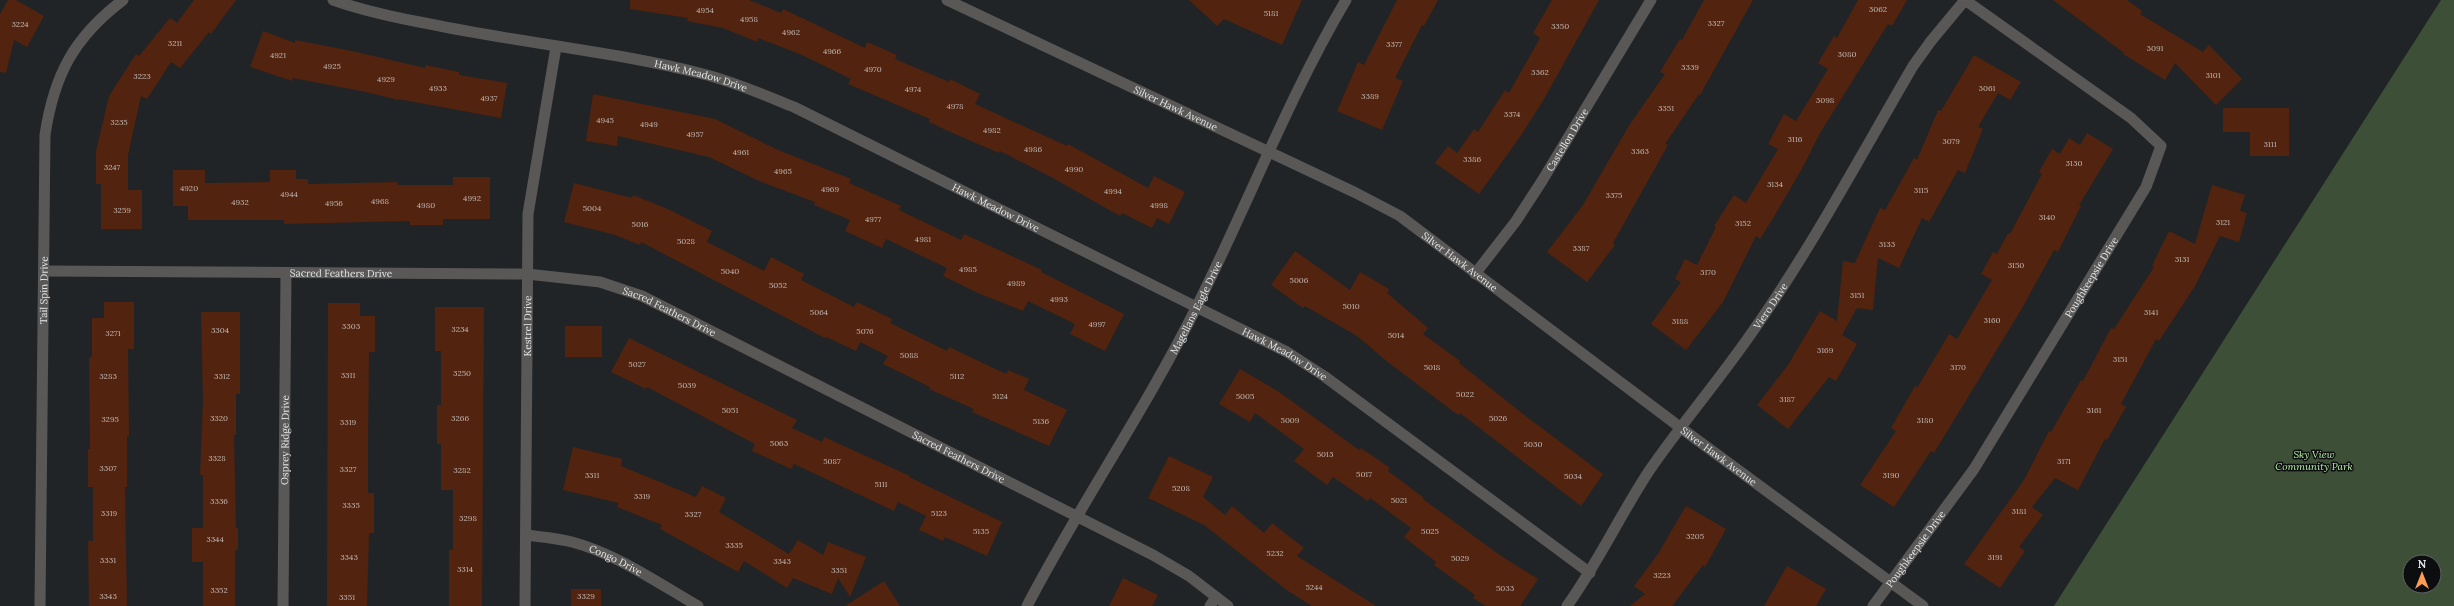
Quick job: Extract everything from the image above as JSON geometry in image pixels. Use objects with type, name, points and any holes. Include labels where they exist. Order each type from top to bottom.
[{"type":"street","name":"Tail Spin Drive","points":[[40,606],[45,135],[54,92],[62,70],[82,38],[95,23],[123,0]]},
{"type":"street","name":"Hawk Meadow Drive","points":[[333,0],[384,15],[688,70],[732,82],[794,107],[1287,352],[1318,372],[1590,573]]},
{"type":"street","name":"Silver Hawk Avenue","points":[[947,0],[1356,193],[1400,216],[1474,274],[1923,606]]},
{"type":"street","name":"Magellans Eagle Drive","points":[[1028,606],[1077,516],[1153,387],[1197,306],[1267,152],[1319,46],[1346,0]]},
{"type":"street","name":"Castellon Drive","points":[[1474,274],[1516,221],[1542,181],[1651,0]]},
{"type":"street","name":"Viero Drive","points":[[1566,606],[1590,573],[1639,486],[1753,331],[1778,293],[1913,66],[1965,0]]},
{"type":"street","name":"Poughkeepsie Drive","points":[[1873,606],[1974,469],[2146,187],[2162,146],[2131,118],[1965,0]]},
{"type":"street","name":"Kestrel Drive","points":[[525,606],[528,214],[556,47]]},
{"type":"street","name":"Sacred Feathers Drive","points":[[44,272],[527,274],[600,282],[642,296],[1153,555],[1189,576],[1213,601],[1228,606]]},
{"type":"street","name":"Osprey Ridge Drive","points":[[283,606],[286,274]]},
{"type":"street","name":"Congo Drive","points":[[526,535],[570,541],[590,547],[610,556],[698,606]]},
{"type":"green space","name":"Sky View Community Park","points":[[2441,0],[2454,0],[2454,606],[2054,606]]},
{"type":"building","points":[[8,0],[16,0],[44,16],[27,47],[14,40],[6,73],[0,72],[0,14]]},
{"type":"building","points":[[194,0],[236,0],[211,34],[209,32],[180,68],[171,62],[147,99],[141,96],[128,155],[128,190],[142,190],[142,229],[101,229],[101,184],[96,184],[96,151],[109,96],[136,54],[139,56],[170,18],[177,23]]},
{"type":"building","points":[[630,0],[749,0],[781,13],[783,9],[865,48],[867,42],[897,55],[895,59],[949,82],[950,79],[980,94],[975,104],[1067,146],[1068,144],[1148,188],[1154,176],[1185,192],[1169,224],[1157,218],[1152,228],[1122,213],[1120,216],[1051,177],[1000,151],[999,153],[948,131],[929,122],[930,119],[848,84],[851,79],[802,55],[758,38],[757,42],[723,28],[687,21],[688,18],[630,9]]},
{"type":"building","points":[[1189,0],[1302,0],[1282,45],[1224,19],[1217,26]]},
{"type":"building","points":[[1397,0],[1438,0],[1424,26],[1422,25],[1395,78],[1403,81],[1382,130],[1337,111],[1358,62],[1364,65]]},
{"type":"building","points":[[1552,0],[1599,0],[1544,99],[1522,134],[1479,194],[1435,163],[1448,146],[1457,153],[1474,129],[1478,132],[1505,90],[1509,93],[1540,38],[1533,33]]},
{"type":"building","points":[[1704,0],[1753,0],[1700,95],[1699,94],[1665,144],[1668,145],[1613,243],[1615,245],[1587,282],[1547,252],[1583,205],[1630,124],[1665,74],[1660,72],[1680,39],[1682,40]]},
{"type":"building","points":[[1858,0],[1907,0],[1892,26],[1888,24],[1820,133],[1804,165],[1760,239],[1756,236],[1723,302],[1686,350],[1651,324],[1681,282],[1675,279],[1685,259],[1697,265],[1716,227],[1714,226],[1734,195],[1746,203],[1778,149],[1768,144],[1784,114],[1796,121],[1828,69],[1818,63],[1834,36],[1837,38]]},
{"type":"building","points":[[2053,0],[2127,0],[2142,11],[2140,14],[2203,52],[2209,45],[2242,79],[2216,105],[2175,63],[2165,80],[2123,54],[2124,53]]},
{"type":"building","points":[[263,31],[295,43],[295,40],[352,51],[425,68],[425,65],[459,72],[459,75],[507,83],[501,118],[398,100],[366,92],[293,78],[292,81],[250,67]]},
{"type":"building","points":[[1974,55],[2021,82],[2010,100],[1998,93],[1978,127],[1983,129],[1965,173],[1958,170],[1929,222],[1922,218],[1899,268],[1878,258],[1873,310],[1857,308],[1842,335],[1857,344],[1836,381],[1829,377],[1788,429],[1757,405],[1788,365],[1820,311],[1837,321],[1843,261],[1855,263],[1880,208],[1885,210],[1914,158],[1917,160],[1938,110],[1941,111]]},
{"type":"building","points":[[593,94],[715,119],[778,150],[851,179],[849,183],[901,206],[899,210],[961,240],[964,234],[1042,270],[1041,272],[1124,314],[1105,351],[1070,334],[1075,324],[1028,301],[1023,311],[978,293],[943,276],[947,268],[886,239],[882,248],[845,231],[850,220],[814,205],[815,202],[759,181],[709,157],[618,136],[617,146],[586,141]]},
{"type":"building","points":[[2223,108],[2289,108],[2289,156],[2250,156],[2250,132],[2223,132]]},
{"type":"building","points":[[2087,133],[2113,149],[2079,205],[2081,206],[2058,252],[2054,250],[2021,310],[1934,453],[1931,451],[1894,507],[1860,485],[1896,431],[1891,428],[1915,386],[1917,388],[1949,334],[1957,339],[1992,280],[1981,274],[1993,252],[1997,254],[2008,233],[2010,234],[2042,174],[2039,172],[2052,149],[2060,154],[2069,138],[2080,145]]},
{"type":"building","points":[[173,170],[205,170],[205,183],[270,182],[270,170],[296,170],[296,179],[308,179],[308,184],[397,182],[397,185],[453,185],[453,177],[490,177],[490,219],[443,219],[443,225],[410,225],[410,221],[284,224],[284,220],[188,220],[188,206],[173,206]]},
{"type":"building","points":[[574,183],[632,198],[633,195],[670,210],[712,231],[707,242],[764,271],[771,257],[804,274],[801,280],[854,307],[857,302],[892,319],[890,323],[947,351],[949,347],[1006,374],[1008,370],[1029,379],[1024,390],[1067,410],[1049,446],[972,412],[974,409],[929,389],[930,387],[883,364],[888,356],[860,342],[856,351],[826,337],[825,338],[641,242],[640,245],[615,235],[564,222]]},
{"type":"building","points":[[2212,185],[2245,195],[2240,211],[2247,213],[2239,242],[2220,236],[2195,286],[2159,341],[2156,339],[2121,404],[2126,407],[2107,440],[2105,439],[2078,490],[2055,478],[2032,507],[2043,515],[2019,547],[2025,551],[2000,588],[1964,564],[2024,480],[2049,431],[2051,432],[2081,380],[2083,381],[2111,328],[2114,329],[2154,267],[2152,266],[2169,231],[2195,244]]},
{"type":"building","points":[[1295,251],[1350,290],[1360,272],[1389,289],[1387,293],[1428,328],[1423,334],[1460,361],[1459,363],[1523,414],[1603,474],[1581,506],[1460,413],[1458,415],[1389,363],[1357,336],[1305,306],[1303,308],[1271,285]]},
{"type":"building","points":[[104,302],[134,302],[134,349],[128,349],[129,436],[127,436],[127,487],[125,487],[127,606],[89,606],[88,541],[93,541],[93,487],[88,487],[88,449],[90,449],[89,357],[92,357],[92,318],[104,318]]},
{"type":"building","points":[[328,303],[360,303],[360,316],[375,316],[375,352],[369,352],[368,493],[374,493],[374,533],[369,533],[367,606],[327,606]]},
{"type":"building","points":[[435,307],[484,307],[482,606],[449,606],[449,550],[453,550],[453,490],[441,490],[441,444],[437,444],[437,405],[441,405],[441,351],[435,351]]},
{"type":"building","points":[[201,312],[240,312],[240,394],[236,394],[236,435],[234,435],[236,528],[238,528],[238,550],[235,550],[235,606],[203,606],[203,562],[192,562],[192,528],[203,528],[203,475],[200,475],[203,401]]},
{"type":"building","points":[[565,326],[602,326],[602,357],[565,357]]},
{"type":"building","points":[[629,338],[797,420],[792,428],[822,442],[824,437],[910,476],[909,477],[1002,522],[987,556],[945,537],[943,541],[919,530],[926,516],[898,502],[894,511],[794,464],[791,469],[752,451],[755,444],[647,387],[646,389],[611,372]]},
{"type":"building","points":[[1240,369],[1279,392],[1359,450],[1361,448],[1390,468],[1388,471],[1424,498],[1423,499],[1501,556],[1538,579],[1520,606],[1486,606],[1473,598],[1475,595],[1434,565],[1436,562],[1404,537],[1411,528],[1370,498],[1368,501],[1333,477],[1327,485],[1294,461],[1304,449],[1255,413],[1250,422],[1219,404]]},
{"type":"building","points":[[573,447],[622,459],[621,466],[696,497],[702,486],[726,498],[719,512],[789,554],[798,540],[823,555],[828,542],[866,557],[850,597],[838,578],[832,594],[793,578],[787,588],[744,561],[738,572],[660,529],[662,525],[617,507],[619,503],[563,490]]},
{"type":"building","points":[[1169,456],[1213,477],[1203,497],[1225,515],[1232,506],[1264,533],[1272,523],[1304,548],[1297,556],[1376,606],[1312,606],[1288,591],[1204,525],[1148,498]]},
{"type":"building","points":[[1686,506],[1726,529],[1705,567],[1703,565],[1672,606],[1630,606],[1645,594],[1634,586],[1658,554]]},
{"type":"building","points":[[1787,566],[1826,589],[1816,606],[1764,606]]},
{"type":"building","points":[[1123,578],[1158,595],[1152,606],[1109,606]]},
{"type":"building","points":[[884,581],[900,606],[845,606]]},
{"type":"building","points":[[571,589],[601,589],[601,606],[571,606]]}]
